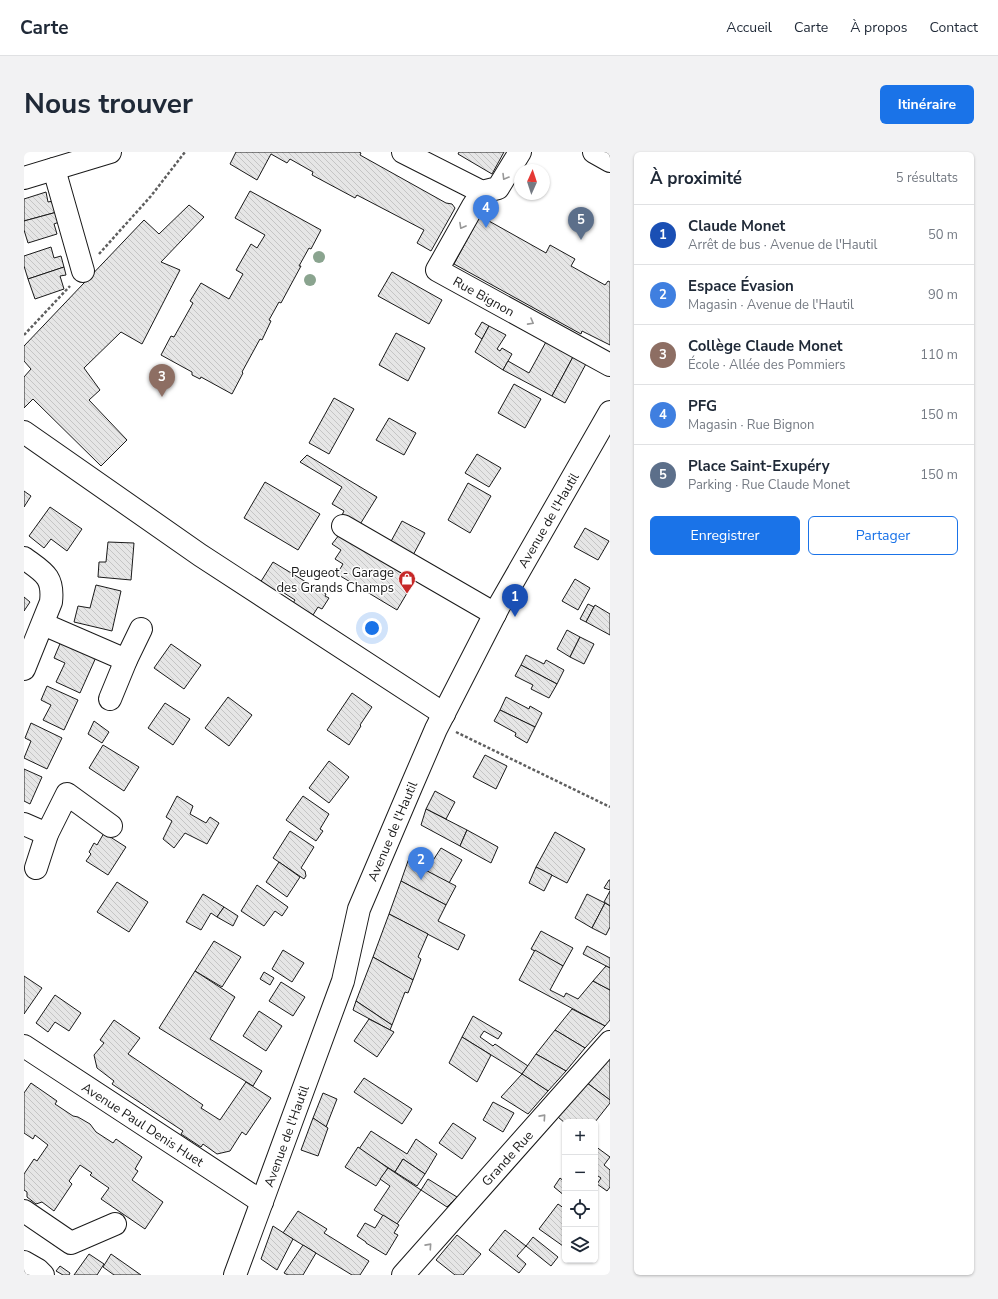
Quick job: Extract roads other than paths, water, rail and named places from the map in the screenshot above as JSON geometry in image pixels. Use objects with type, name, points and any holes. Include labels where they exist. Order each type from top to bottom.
[{"type":"street","points":[[24,178],[54,169],[75,156],[110,152]]},
{"type":"street","points":[[402,152],[482,192],[498,188],[520,152]]},
{"type":"street","points":[[594,152],[610,160]]},
{"type":"street","points":[[54,169],[83,271]]},
{"type":"street","name":"Rue Bignon","points":[[482,192],[437,270],[610,365]]},
{"type":"street","name":"Avenue de l'Hautil","points":[[235,1275],[343,981],[359,909],[440,722],[495,614],[610,412]]},
{"type":"street","points":[[24,432],[440,722]]},
{"type":"street","points":[[343,526],[495,614]]},
{"type":"street","points":[[24,558],[44,572],[50,581],[53,591],[51,602],[43,624],[24,669]]},
{"type":"street","points":[[43,624],[126,660]]},
{"type":"street","points":[[110,699],[141,629]]},
{"type":"street","points":[[36,868],[47,834],[67,794],[111,826]]},
{"type":"street","points":[[24,824],[47,834]]},
{"type":"street","name":"Grande Rue","points":[[403,1275],[610,1042]]},
{"type":"street","name":"Avenue Paul Denis Huet","points":[[26,1052],[262,1202]]},
{"type":"street","points":[[24,1210],[71,1243],[115,1224]]},
{"type":"street","points":[[24,1262],[38,1270],[43,1275]]},
{"type":"place","name":"PFG","points":[[486,228]]},
{"type":"place","name":"Place Saint-Exupéry","points":[[581,240]]},
{"type":"place","name":"Collège Claude Monet","points":[[162,397]]},
{"type":"place","name":"Peugeot - Garage des Grands Champs","points":[[407,594]]},
{"type":"place","name":"Claude Monet","points":[[515,617]]},
{"type":"place","name":"Espace Évasion","points":[[421,880]]}]
